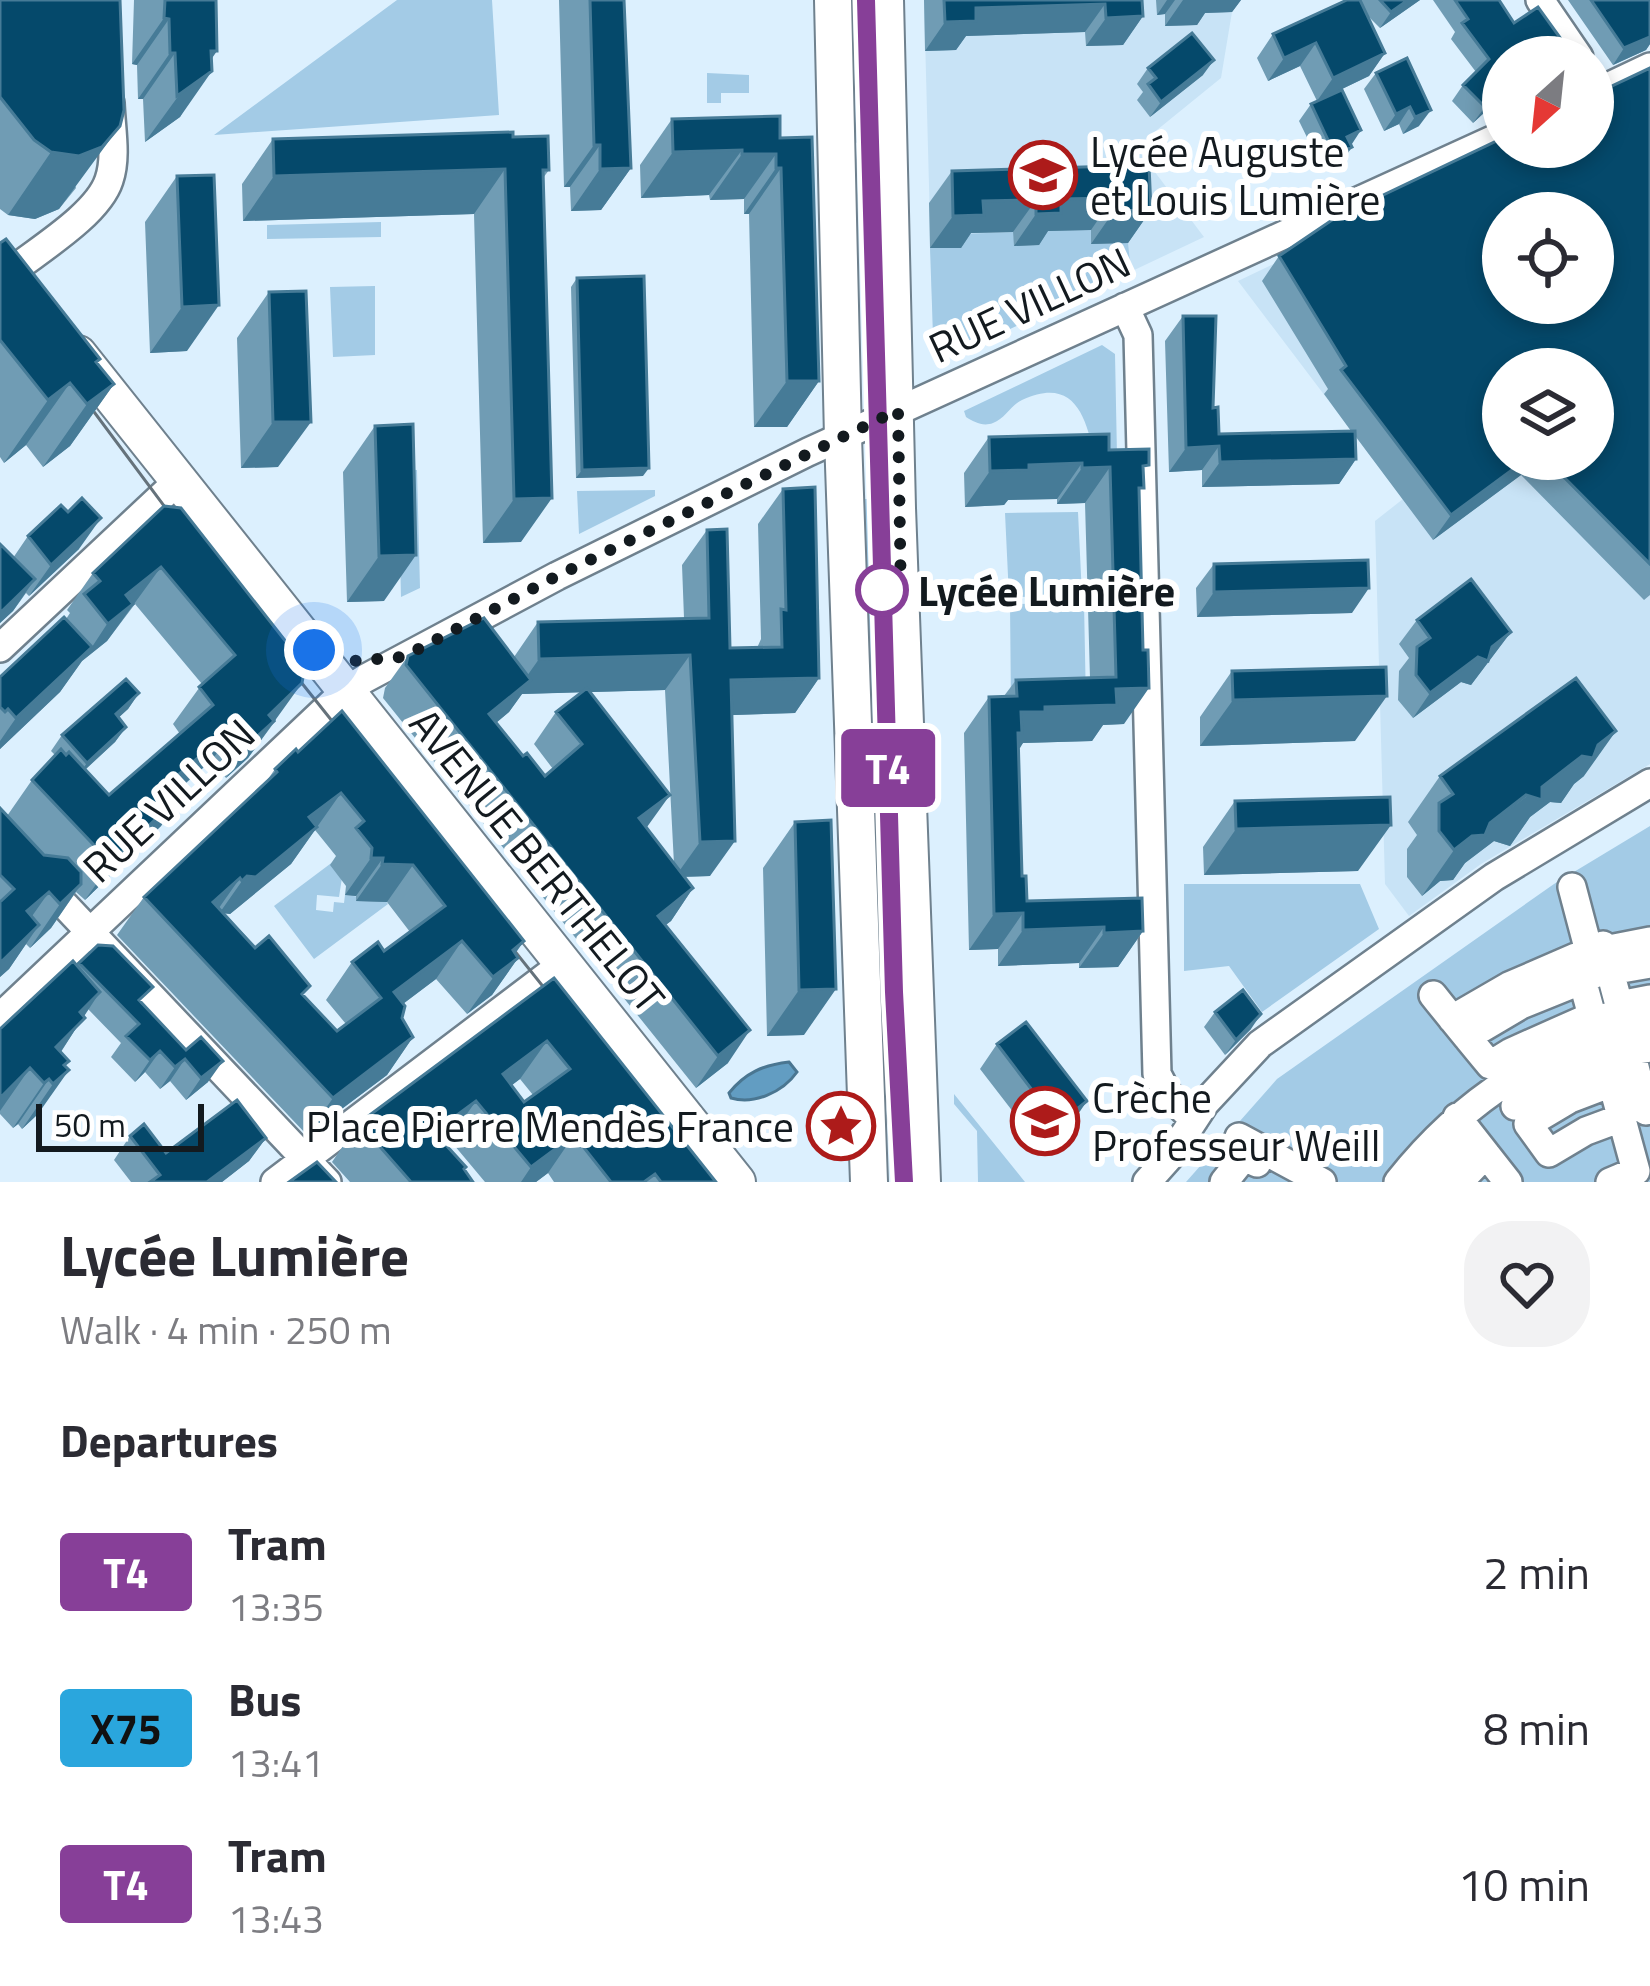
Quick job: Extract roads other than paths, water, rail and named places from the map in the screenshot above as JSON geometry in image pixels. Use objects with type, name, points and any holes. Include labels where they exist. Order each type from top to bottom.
[{"type":"main road","points":[[833,0],[869,1182]]},
{"type":"main road","points":[[885,0],[897,508],[922,1182]]},
{"type":"main road","name":"AVENUE BERTHELOT","points":[[6,264],[737,1182]]},
{"type":"street","points":[[1540,0],[1565,36]]},
{"type":"street","points":[[1614,80],[1650,67]]},
{"type":"street","points":[[6,264],[88,211],[108,185],[113,164],[108,70]]},
{"type":"street","name":"RUE VILLON","points":[[0,1017],[345,691],[557,576],[898,410],[1482,145]]},
{"type":"street","points":[[1125,307],[1138,335],[1156,1074],[1167,1093],[1194,1120]]},
{"type":"street","points":[[0,648],[179,480]]},
{"type":"street","name":"RUE VILLON","points":[[314,650],[353,661],[403,657]]},
{"type":"street","points":[[1147,1182],[1260,1044],[1495,877],[1650,783]]},
{"type":"street","points":[[0,837],[327,1182]]},
{"type":"street","points":[[1572,887],[1650,1181]]},
{"type":"street","points":[[1467,1037],[1530,1027],[1600,970],[1650,941]]},
{"type":"street","points":[[1467,1037],[1509,986],[1576,957],[1650,986]]},
{"type":"street","points":[[275,1182],[564,963]]},
{"type":"street","points":[[1600,970],[1650,964]]},
{"type":"street","points":[[1600,970],[1618,1005],[1650,1000]]},
{"type":"street","points":[[1433,995],[1467,1037]]},
{"type":"street","points":[[1459,1182],[1521,1115],[1610,1032],[1650,1024]]},
{"type":"street","points":[[1610,1182],[1636,1171],[1638,1096],[1631,1051],[1650,1048]]},
{"type":"street","points":[[394,1053],[411,1078]]},
{"type":"street","points":[[1521,1115],[1561,1079],[1604,1060]]},
{"type":"street","points":[[1521,1115],[1550,1109],[1612,1083],[1638,1096]]},
{"type":"street","points":[[1240,1137],[1322,1182]]},
{"type":"street","points":[[1398,1182],[1485,1157]]},
{"type":"street","points":[[1429,1182],[1485,1157]]},
{"type":"tram line","points":[[855,0],[884,1036],[893,1182]]},
{"type":"tram line","name":"T4","points":[[866,0],[894,992],[904,1182]]},
{"type":"tram line","points":[[74,385],[185,534]]},
{"type":"tram line","points":[[281,657],[352,746]]},
{"type":"tram line","points":[[494,925],[565,1014]]},
{"type":"place","name":"Lycée Auguste et Louis Lumière","points":[[1043,175]]},
{"type":"place","name":"Lycée Lumière","points":[[882,590]]},
{"type":"place","name":"Crèche Professeur Weill","points":[[1045,1121]]},
{"type":"place","name":"Place Pierre Mendès France","points":[[841,1126]]}]
